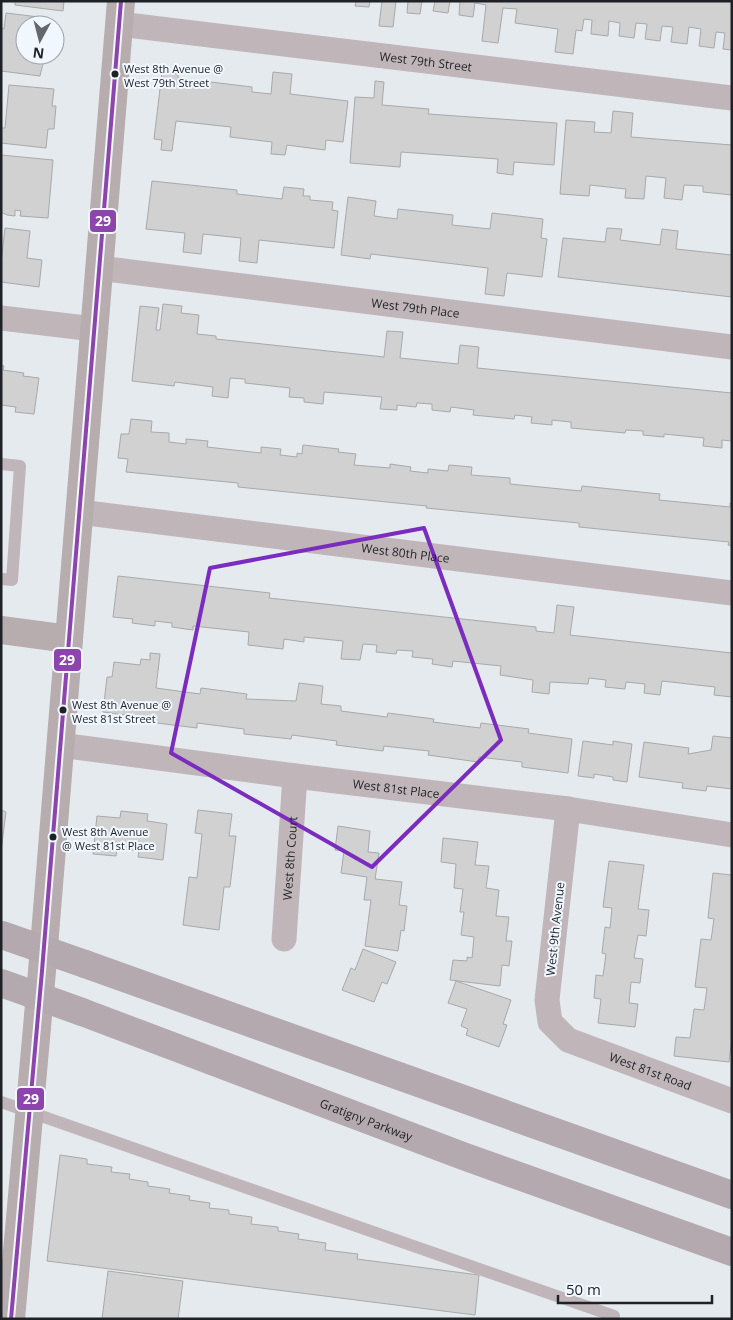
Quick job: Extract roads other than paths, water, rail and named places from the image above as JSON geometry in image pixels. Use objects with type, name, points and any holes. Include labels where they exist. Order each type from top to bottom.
[{"type":"highway","points":[[2,934],[732,1194]]},
{"type":"highway","name":"Gratigny Parkway","points":[[1,983],[463,1156],[732,1252]]},
{"type":"street","name":"West 79th Street","points":[[120,13],[732,98]]},
{"type":"street","points":[[11,1319],[9,1255],[30,1111],[120,13]]},
{"type":"street","name":"West 79th Place","points":[[99,268],[732,347]]},
{"type":"street","points":[[1,318],[94,329]]},
{"type":"street","name":"West 80th Place","points":[[79,512],[732,593]]},
{"type":"street","points":[[1,630],[69,639]]},
{"type":"street","name":"West 81st Place","points":[[60,745],[568,810],[732,834]]},
{"type":"street","name":"West 8th Court","points":[[284,939],[295,776]]},
{"type":"street","name":"West 9th Avenue","points":[[568,810],[547,1000],[550,1022],[568,1040]]},
{"type":"street","name":"West 81st Road","points":[[568,1040],[732,1101]]},
{"type":"lane","points":[[1,464],[20,466],[12,580],[1,579]]},
{"type":"lane","points":[[1,1102],[614,1316]]},
{"type":"place","name":"West 8th Avenue @ West 79th Street","points":[[115,74]]},
{"type":"place","name":"West 8th Avenue @ West 81st Street","points":[[63,710]]},
{"type":"place","name":"West 8th Avenue @ West 81st Place","points":[[53,837]]}]
